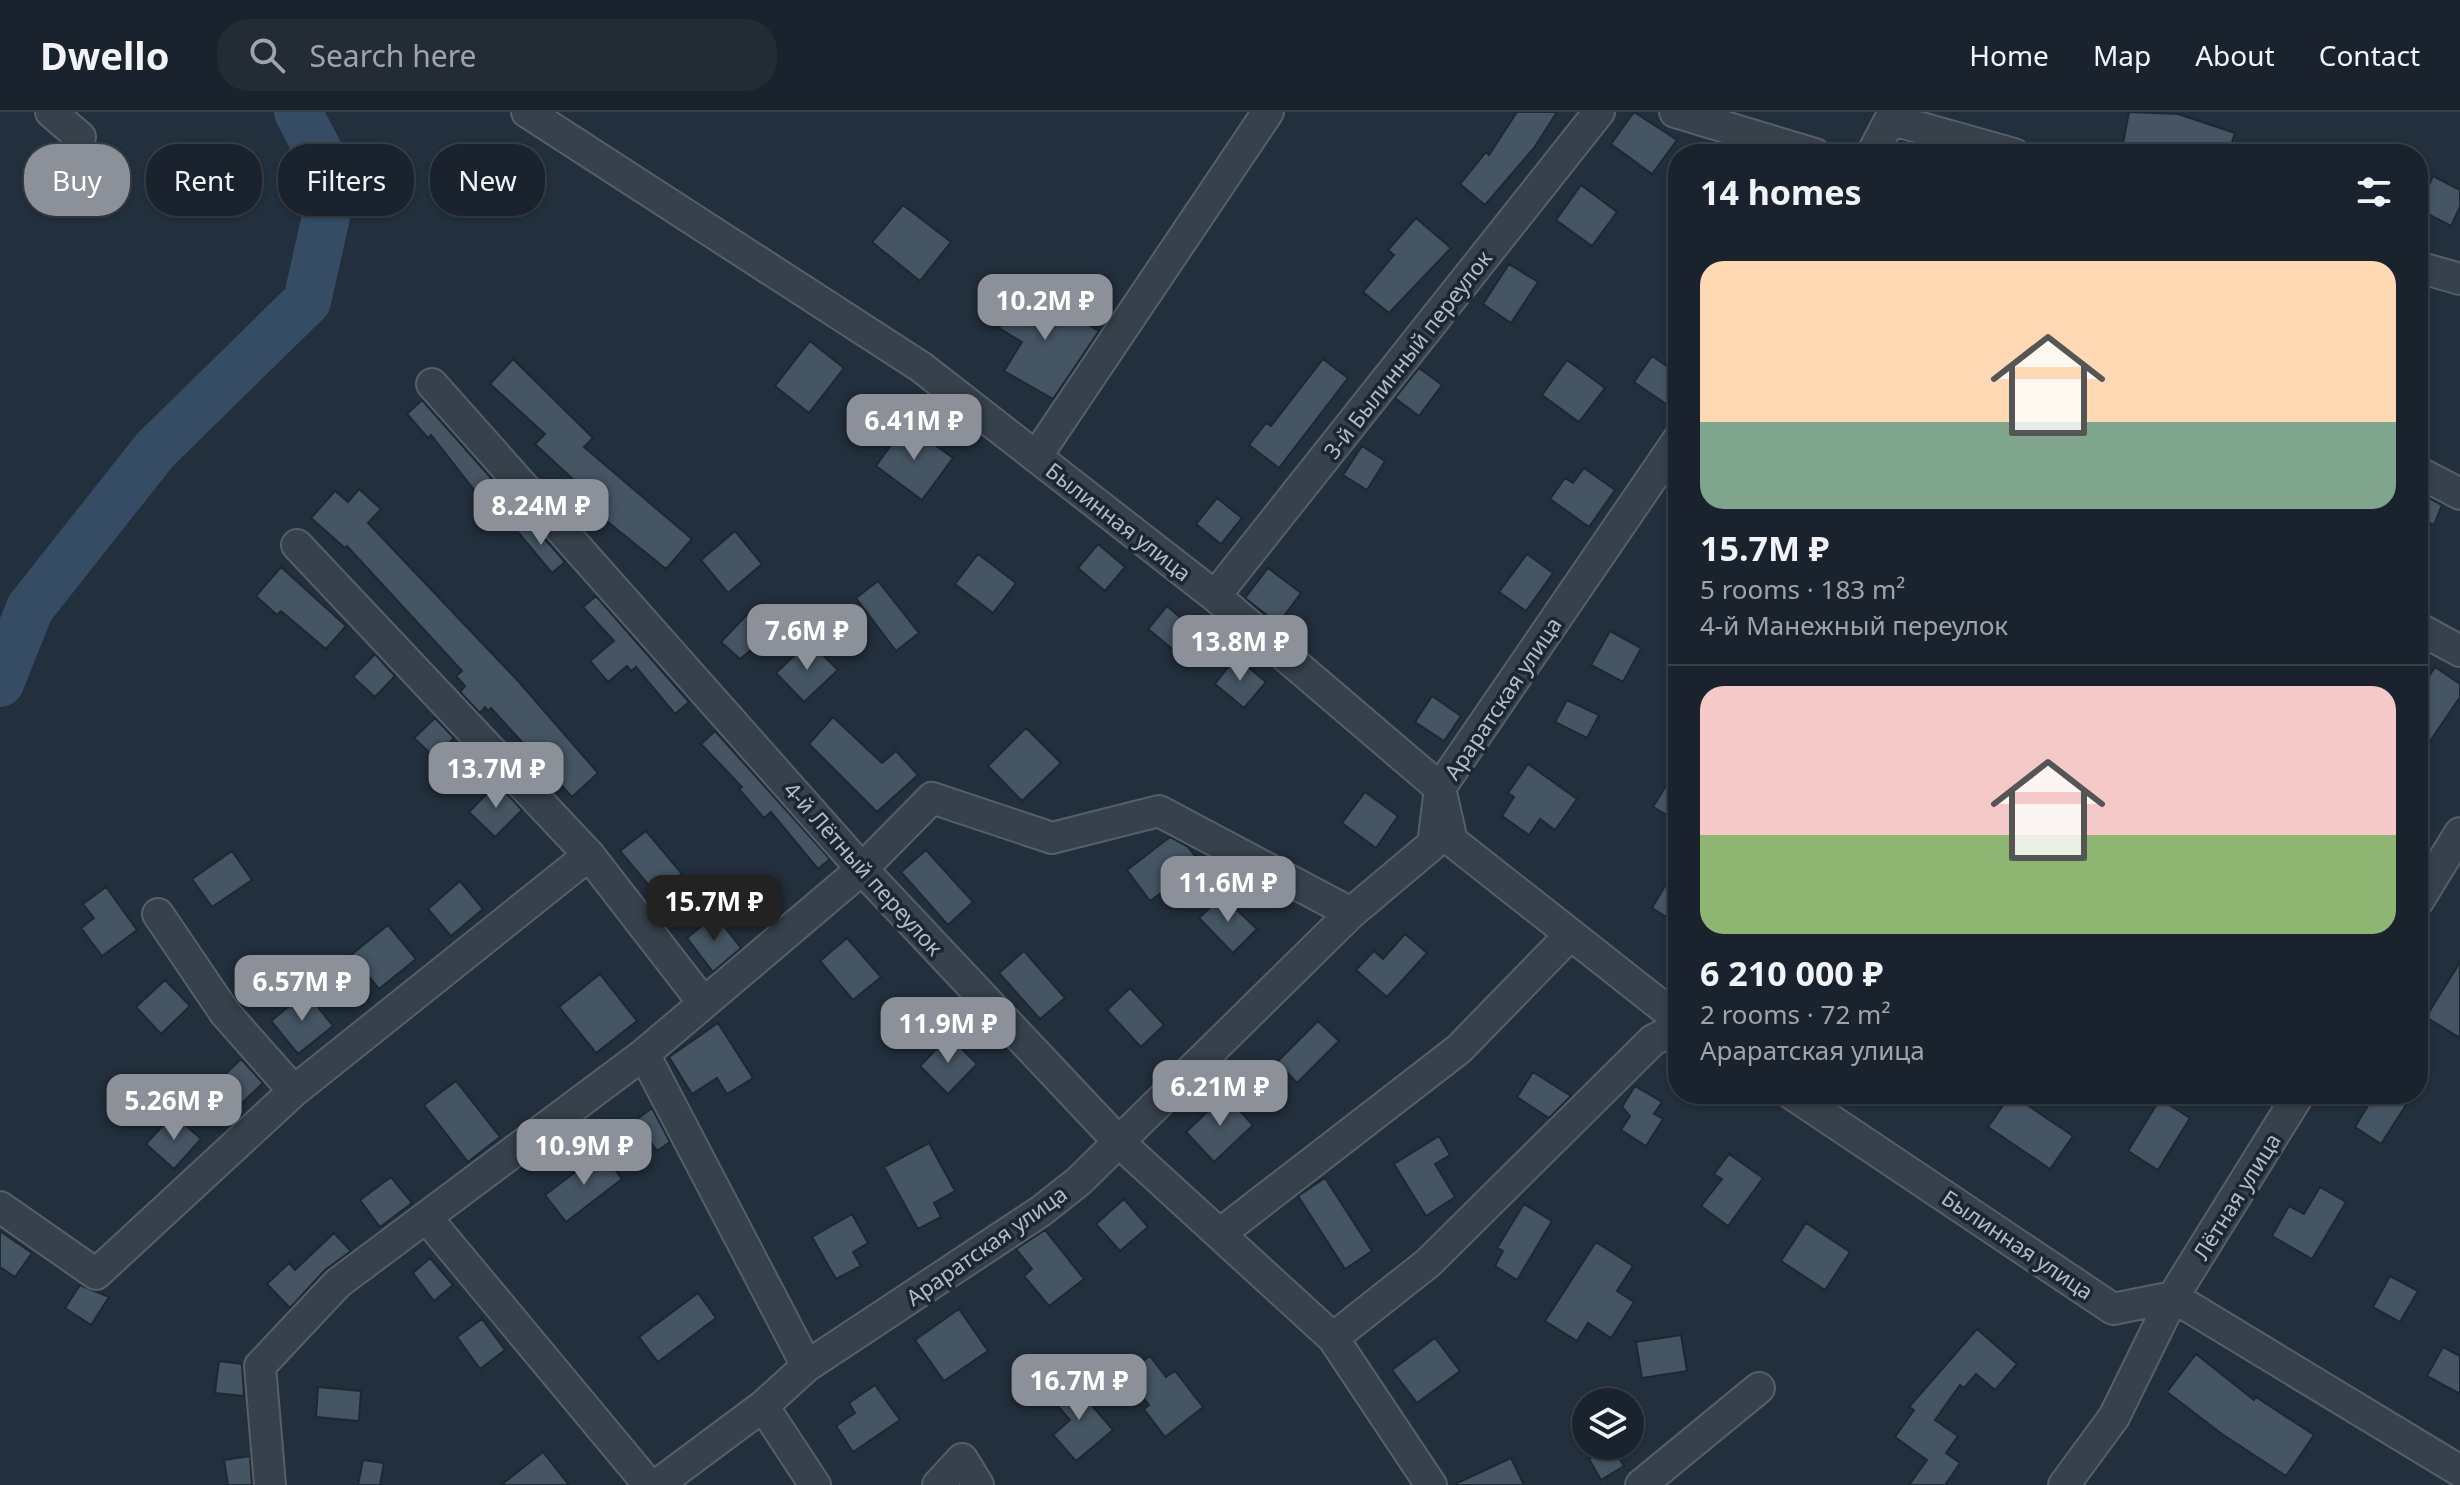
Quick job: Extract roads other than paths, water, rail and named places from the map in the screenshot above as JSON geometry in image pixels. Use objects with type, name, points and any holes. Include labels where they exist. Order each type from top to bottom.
[{"type":"street","points":[[51,112],[80,137]]},
{"type":"street","name":"Былинная улица","points":[[527,112],[921,367],[1215,596],[1440,788]]},
{"type":"street","points":[[1036,457],[1268,112]]},
{"type":"street","name":"3-й Былинный переулок","points":[[1215,596],[1599,112]]},
{"type":"street","points":[[1675,112],[1782,144]]},
{"type":"street","points":[[1878,144],[1893,116],[1982,144]]},
{"type":"street","points":[[2428,270],[2460,279]]},
{"type":"street","name":"4-й Лётный переулок","points":[[432,384],[862,869],[1120,1143],[1333,1338],[1431,1485]]},
{"type":"street","name":"Араратская улица","points":[[657,1485],[763,1406],[807,1366],[1041,1211],[1120,1143],[1351,913],[1433,844],[1440,788],[1668,455]]},
{"type":"street","points":[[2428,477],[2460,494]]},
{"type":"street","points":[[297,545],[589,855],[702,1001]]},
{"type":"street","points":[[2428,633],[2460,651]]},
{"type":"street","points":[[1440,788],[1452,841],[1668,1011]]},
{"type":"street","points":[[270,1485],[260,1366],[338,1283],[644,1054],[702,1001],[862,869],[932,798],[1052,838],[1159,811],[1351,913]]},
{"type":"street","points":[[2428,885],[2460,833]]},
{"type":"street","points":[[0,1207],[96,1274],[294,1091],[589,855]]},
{"type":"street","points":[[158,914],[225,1013],[294,1091]]},
{"type":"street","points":[[1221,1233],[1459,1049],[1570,935]]},
{"type":"street","points":[[1333,1338],[1428,1263],[1653,1040],[1668,1033]]},
{"type":"street","points":[[644,1054],[807,1366]]},
{"type":"street","name":"Былинная улица","points":[[1807,1104],[2113,1309],[2173,1297]]},
{"type":"street","name":"Лётная улица","points":[[2064,1485],[2114,1417],[2173,1297],[2293,1104]]},
{"type":"street","points":[[426,1217],[649,1485]]},
{"type":"street","points":[[2173,1297],[2460,1471]]},
{"type":"street","points":[[1641,1485],[1759,1388]]},
{"type":"street","points":[[763,1406],[815,1485]]},
{"type":"street","points":[[938,1485],[962,1459],[978,1485]]},
{"type":"waterway","points":[[0,683],[30,608],[155,450],[307,301],[334,181],[298,112]]}]
